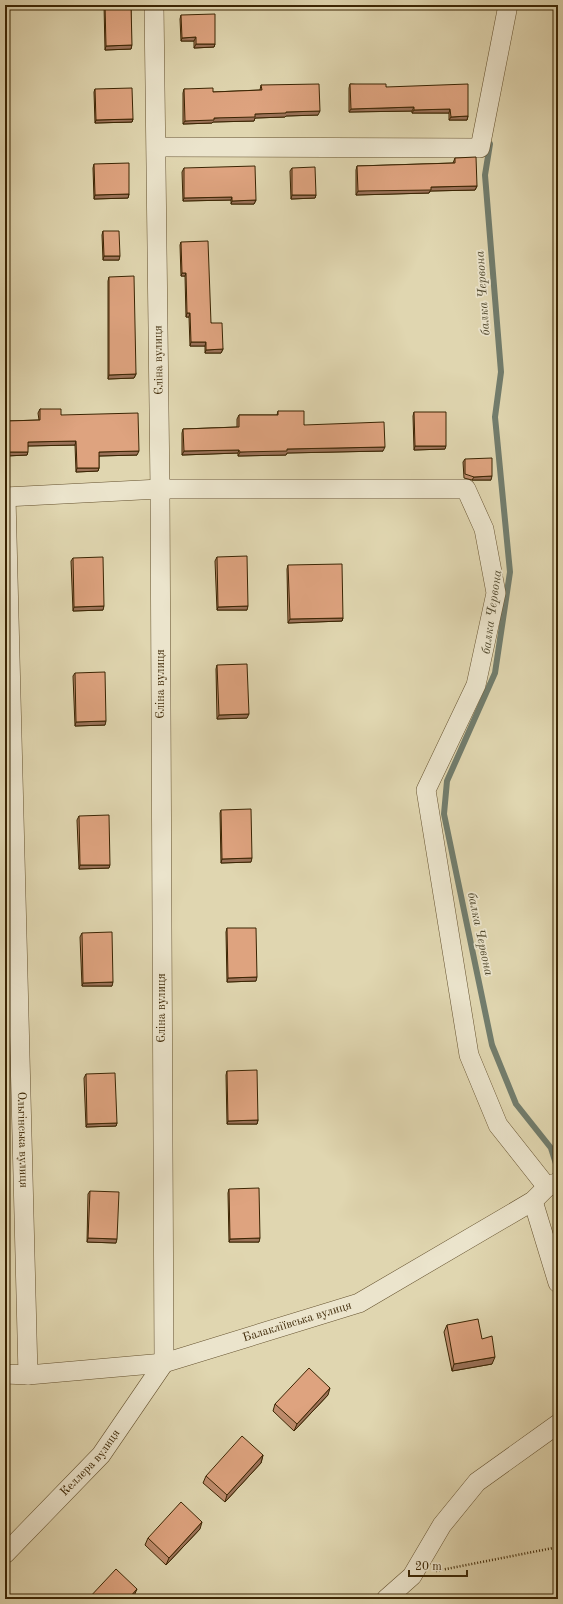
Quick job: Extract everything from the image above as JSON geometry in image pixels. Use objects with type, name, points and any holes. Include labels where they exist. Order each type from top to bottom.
[{"type":"street","name":"Єліна вулиця","points":[[154,5],[157,147],[160,489],[164,1363]]},
{"type":"street","points":[[157,147],[480,148],[508,5]]},
{"type":"street","points":[[6,497],[160,489],[466,489],[484,528],[496,593],[476,685],[426,790],[468,1055],[498,1125],[552,1184]]},
{"type":"street","name":"Ольгінська вулиця","points":[[6,497],[28,1375]]},
{"type":"street","name":"Балакліївська вулиця","points":[[5,1374],[28,1375],[164,1363],[359,1303],[533,1201],[552,1184]]},
{"type":"street","points":[[533,1201],[558,1283]]},
{"type":"street","name":"Келлера вулиця","points":[[5,1554],[101,1455],[164,1363]]},
{"type":"street","points":[[386,1599],[412,1576],[442,1525],[477,1482],[558,1424]]},
{"type":"path","points":[[412,1576],[558,1547]]},
{"type":"building","points":[[105,5],[131,5],[132,45],[106,46]]},
{"type":"building","points":[[215,14],[215,44],[196,44],[196,37],[182,38],[181,15]]},
{"type":"building","points":[[319,84],[320,111],[255,114],[255,117],[214,118],[214,120],[185,121],[184,89],[213,88],[213,92],[262,90],[261,85]]},
{"type":"building","points":[[350,84],[386,84],[386,87],[468,84],[468,116],[451,117],[450,109],[414,110],[414,107],[351,109]]},
{"type":"building","points":[[132,88],[133,119],[96,120],[95,89]]},
{"type":"building","points":[[476,157],[477,186],[431,187],[431,190],[358,191],[357,166],[455,163],[455,158]]},
{"type":"building","points":[[129,163],[129,194],[95,195],[94,164]]},
{"type":"building","points":[[255,166],[256,200],[232,201],[232,197],[184,198],[184,168]]},
{"type":"building","points":[[315,167],[316,195],[292,195],[292,168]]},
{"type":"building","points":[[103,231],[119,231],[120,256],[104,256]]},
{"type":"building","points":[[208,241],[211,323],[222,323],[223,349],[206,350],[206,342],[191,342],[190,313],[187,313],[186,273],[182,273],[181,242]]},
{"type":"building","points":[[134,276],[136,374],[109,375],[109,277]]},
{"type":"building","points":[[40,409],[61,409],[61,415],[138,413],[139,451],[99,452],[99,468],[77,468],[76,441],[28,442],[28,452],[7,452],[7,421],[40,420]]},
{"type":"building","points":[[278,411],[304,411],[304,425],[384,422],[385,447],[287,449],[287,451],[240,452],[239,450],[184,451],[183,429],[239,427],[239,415],[278,415]]},
{"type":"building","points":[[414,412],[446,412],[446,446],[415,446]]},
{"type":"building","points":[[492,458],[492,476],[474,477],[465,474],[465,459]]},
{"type":"building","points":[[247,556],[248,606],[218,607],[217,557]]},
{"type":"building","points":[[103,557],[104,606],[74,607],[73,558]]},
{"type":"building","points":[[342,564],[343,618],[290,619],[288,565]]},
{"type":"building","points":[[247,664],[249,714],[219,715],[217,665]]},
{"type":"building","points":[[105,672],[106,721],[76,722],[75,673]]},
{"type":"building","points":[[251,809],[252,858],[222,859],[221,810]]},
{"type":"building","points":[[109,815],[110,865],[80,865],[79,816]]},
{"type":"building","points":[[227,928],[256,928],[257,977],[228,978]]},
{"type":"building","points":[[112,932],[113,982],[83,983],[82,933]]},
{"type":"building","points":[[257,1070],[258,1120],[228,1121],[227,1071]]},
{"type":"building","points":[[115,1073],[117,1123],[87,1124],[86,1074]]},
{"type":"building","points":[[259,1188],[260,1238],[230,1239],[229,1189]]},
{"type":"building","points":[[90,1191],[119,1192],[117,1239],[88,1238]]},
{"type":"building","points":[[478,1319],[482,1339],[492,1336],[495,1357],[454,1364],[447,1325]]},
{"type":"building","points":[[309,1368],[330,1388],[297,1424],[275,1404]]},
{"type":"building","points":[[242,1436],[263,1455],[227,1495],[206,1476]]},
{"type":"building","points":[[181,1502],[202,1522],[169,1558],[148,1538]]},
{"type":"building","points":[[116,1569],[137,1589],[128,1599],[88,1599]]},
{"type":"waterway","name":"балка Червона","points":[[490,144],[485,175],[501,372],[495,417],[510,572],[495,673],[447,781],[444,814],[492,1045],[516,1104],[551,1148],[558,1170]]}]
